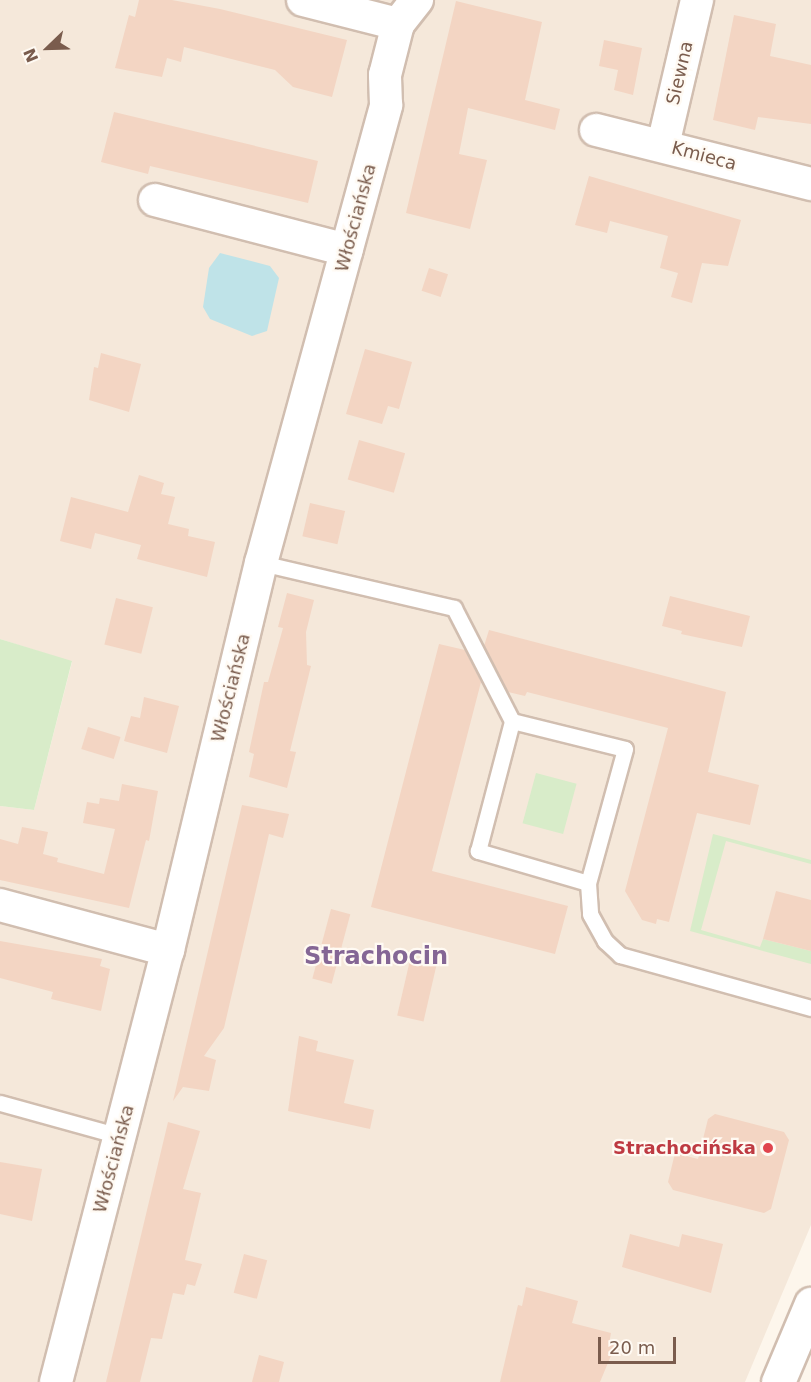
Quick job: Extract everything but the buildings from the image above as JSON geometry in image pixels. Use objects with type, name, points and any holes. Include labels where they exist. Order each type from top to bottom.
[{"type":"main road","points":[[778,1382],[811,1304]]},
{"type":"street","points":[[303,0],[398,24]]},
{"type":"street","name":"Włościańska","points":[[56,1382],[168,950],[261,563],[386,105],[385,75],[398,24],[417,0]]},
{"type":"street","name":"Siewna","points":[[663,145],[697,0]]},
{"type":"street","name":"Kmieca","points":[[596,130],[811,184]]},
{"type":"street","points":[[155,200],[347,250]]},
{"type":"street","points":[[0,905],[168,950]]},
{"type":"lane","points":[[261,563],[454,608],[512,721],[478,851],[588,883]]},
{"type":"lane","points":[[512,721],[625,749],[588,883],[590,914],[605,941],[620,955],[811,1008]]},
{"type":"lane","points":[[0,1103],[120,1136]]},
{"type":"shaded area","points":[[0,0],[811,0],[811,1225],[745,1382],[0,1382],[0,806],[34,810],[72,662],[0,639]]},
{"type":"green space","points":[[0,639],[72,661],[34,810],[0,806]]},
{"type":"green space","points":[[536,773],[577,784],[563,834],[523,823]]},
{"type":"green space","points":[[713,834],[811,860],[811,864],[726,841],[701,930],[760,947],[763,939],[811,951],[811,964],[690,931]]},
{"type":"water","points":[[220,253],[270,266],[279,278],[267,331],[252,336],[210,319],[203,307],[209,268]]},
{"type":"place","name":"Strachocińska","points":[[768,1148]]},
{"type":"district","name":"Strachocin","points":[[376,957]]}]
